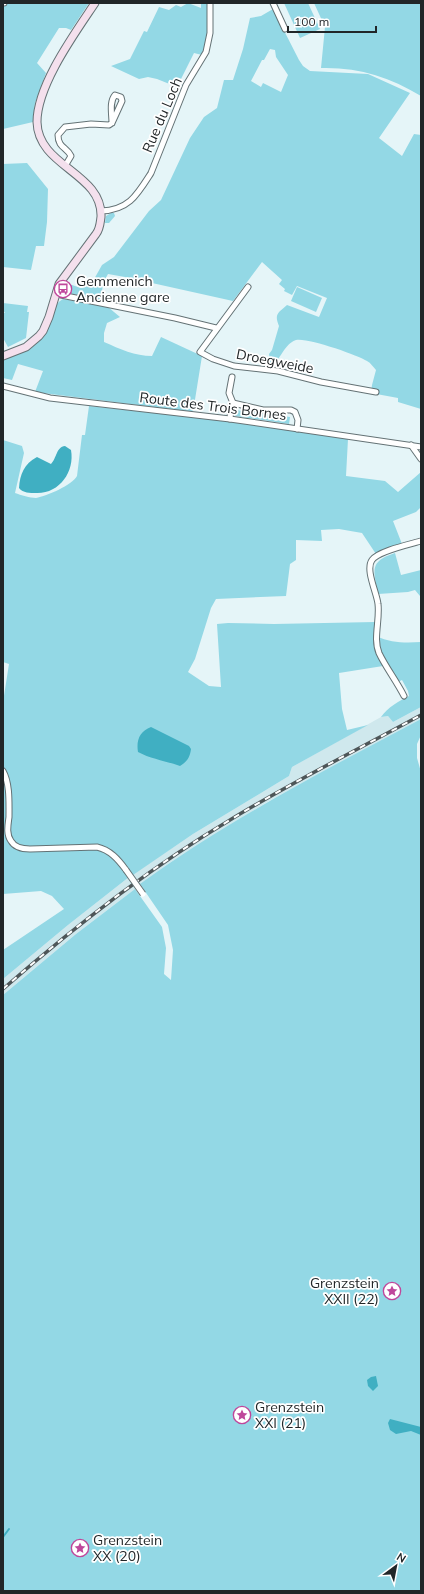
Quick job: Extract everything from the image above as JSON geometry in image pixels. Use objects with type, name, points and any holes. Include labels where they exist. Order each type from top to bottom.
[{"type":"main road","points":[[3,356],[26,347],[40,336],[46,326],[56,292],[62,279],[99,230],[101,211],[97,197],[92,190],[49,153],[41,138],[37,123],[39,105],[50,78],[60,59],[95,3]]},
{"type":"street","name":"Rue du Loch","points":[[101,211],[112,210],[127,205],[151,173],[186,85],[206,52],[210,33],[210,3]]},
{"type":"street","points":[[273,3],[285,29]]},
{"type":"street","points":[[65,166],[71,156],[61,146],[58,140],[58,135],[65,128],[91,124],[107,126],[112,123]]},
{"type":"street","name":"Droegweide","points":[[248,287],[216,328],[200,352],[218,361],[234,366],[278,371],[321,382],[376,392]]},
{"type":"street","points":[[56,292],[61,295],[162,315],[216,328]]},
{"type":"street","points":[[230,419],[231,406],[233,403],[229,393],[232,377]]},
{"type":"street","name":"Route des Trois Bornes","points":[[3,386],[50,398],[230,419],[421,446]]},
{"type":"street","points":[[233,403],[263,410],[291,410],[295,412],[298,420],[297,429]]},
{"type":"street","points":[[410,445],[421,459]]},
{"type":"street","points":[[404,696],[379,653],[378,603],[371,578],[370,566],[372,560],[379,555],[421,541]]},
{"type":"street","points":[[3,771],[6,776],[8,790],[8,833],[12,843],[21,849],[97,847],[110,853],[126,870],[143,894]]},
{"type":"shaded area","points":[[11,3],[89,3],[71,30],[59,28],[37,63],[46,73],[35,103],[33,122],[3,129],[3,5]]},
{"type":"shaded area","points":[[188,3],[201,8],[201,3],[208,3],[207,35],[202,55],[194,53],[177,87],[148,77],[139,79],[111,66],[130,59],[144,31],[147,32],[159,7],[169,10],[176,5],[181,7]]},
{"type":"shaded area","points":[[284,3],[308,3],[320,29],[300,38]]},
{"type":"shaded area","points":[[314,3],[421,3],[421,96],[398,83],[373,74],[348,69],[321,68],[325,27]]},
{"type":"shaded area","points":[[273,9],[299,60],[303,66],[310,71],[368,74],[410,93],[379,138],[402,156],[414,134],[421,135],[421,409],[398,402],[398,398],[371,393],[376,370],[367,361],[332,347],[310,341],[296,340],[291,342],[275,363],[268,368],[270,360],[269,354],[272,350],[279,326],[277,316],[279,312],[287,305],[319,317],[327,298],[297,286],[292,295],[284,291],[285,289],[279,284],[282,280],[262,262],[233,301],[108,274],[103,283],[101,300],[68,293],[64,288],[66,283],[81,288],[87,286],[93,281],[102,265],[114,257],[149,211],[161,200],[190,138],[204,117],[217,108],[224,80],[233,80],[243,49],[250,18],[261,16]],"holes":[[[270,49],[275,50],[276,57],[288,75],[281,92],[263,83],[261,87],[251,81],[262,60],[264,60]]]},
{"type":"shaded area","points":[[27,163],[48,189],[47,222],[44,246],[36,246],[31,270],[3,267],[3,164]]},
{"type":"shaded area","points":[[114,213],[115,216],[109,223],[105,223],[106,216]]},
{"type":"shaded area","points":[[297,287],[322,298],[316,312],[291,301]]},
{"type":"shaded area","points":[[63,299],[108,307],[120,317],[107,323],[104,333],[104,342],[116,347],[146,356],[152,356],[161,337],[202,356],[193,412],[35,392],[43,371],[18,364],[12,380],[3,378],[3,359],[29,349],[40,340],[48,329],[54,308]]},
{"type":"shaded area","points":[[3,303],[28,306],[27,312],[29,312],[26,338],[8,347],[3,338],[3,313],[5,313],[3,310]]},
{"type":"shaded area","points":[[89,406],[283,429],[348,439],[346,476],[385,481],[398,492],[421,472],[421,507],[416,512],[393,521],[402,544],[376,554],[362,533],[339,529],[321,530],[322,541],[296,540],[296,560],[290,564],[286,596],[216,599],[211,608],[195,659],[188,672],[209,686],[221,687],[217,624],[375,622],[376,636],[398,642],[421,642],[421,707],[393,722],[388,716],[381,717],[390,707],[409,696],[402,680],[394,684],[383,666],[339,673],[342,709],[347,730],[368,725],[292,767],[289,776],[193,834],[133,875],[120,859],[104,847],[26,847],[17,845],[10,836],[11,817],[5,770],[3,768],[3,702],[9,664],[3,662],[3,440],[22,446],[24,453],[15,493],[36,498],[59,490],[70,483],[77,476],[82,435],[85,435]]},
{"type":"shaded area","points":[[235,410],[290,417],[289,424],[235,416],[233,412]]},
{"type":"shaded area","points":[[65,446],[71,450],[72,458],[68,474],[58,486],[52,490],[36,493],[25,492],[19,488],[20,478],[29,463],[37,457],[51,464],[60,448]]},
{"type":"shaded area","points":[[395,553],[401,575],[421,570],[421,613],[420,596],[415,590],[408,592],[378,594],[375,579],[375,568],[380,560]]},
{"type":"shaded area","points":[[421,707],[421,719],[269,801],[168,864],[76,934],[3,995],[3,979],[129,877],[193,834],[289,776],[292,767],[381,717],[388,716],[393,722]]},
{"type":"shaded area","points":[[421,719],[421,735],[417,744],[417,758],[421,772],[421,1591],[3,1591],[3,995],[76,934],[135,889],[162,927],[166,948],[164,974],[171,980],[173,950],[168,925],[140,884],[242,817]]},
{"type":"shaded area","points":[[151,727],[189,746],[191,749],[190,754],[185,763],[180,766],[138,752],[138,740],[140,736],[144,731]]},
{"type":"shaded area","points":[[3,774],[6,784],[6,834],[8,842],[12,847],[24,851],[97,848],[111,856],[129,877],[3,979],[3,950],[64,909],[52,896],[41,891],[3,894]]},
{"type":"shaded area","points":[[376,1376],[378,1386],[373,1391],[368,1386],[367,1380]]},
{"type":"shaded area","points":[[390,1419],[421,1427],[421,1435],[411,1431],[396,1434],[390,1430],[388,1423]]},
{"type":"waterway","points":[[3,1537],[9,1529]]},
{"type":"railway","points":[[3,989],[57,943],[113,899],[200,838],[277,792],[421,715]]},
{"type":"place","name":"Gemmenich Ancienne gare","points":[[63,289]]},
{"type":"place","name":"Grenzstein XXII (22)","points":[[392,1291]]},
{"type":"place","name":"Grenzstein XXI (21)","points":[[242,1415]]},
{"type":"place","name":"Grenzstein XX (20)","points":[[80,1548]]}]
